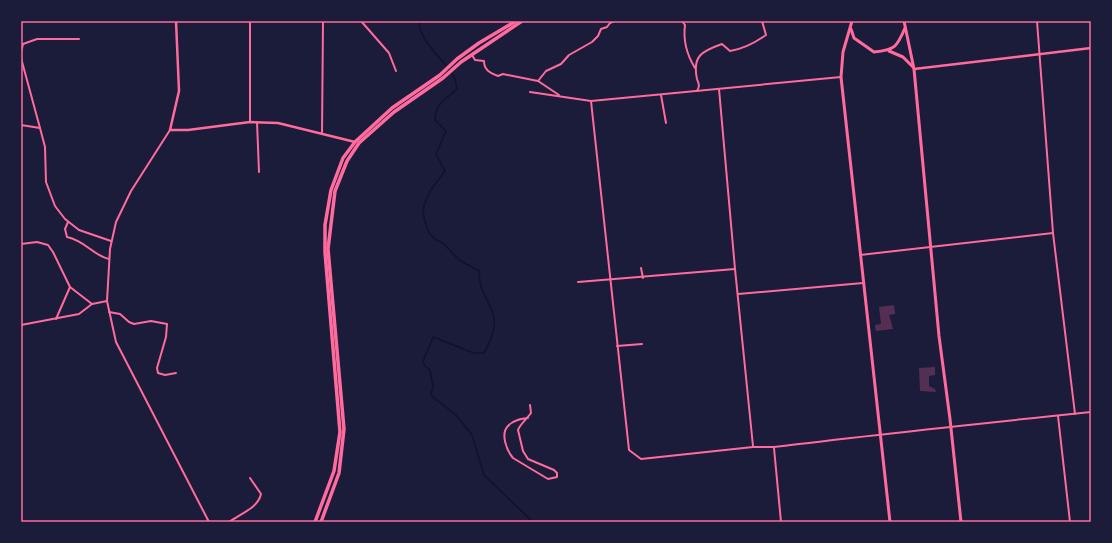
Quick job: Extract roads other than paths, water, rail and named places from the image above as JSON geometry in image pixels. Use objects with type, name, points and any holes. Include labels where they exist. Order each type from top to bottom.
[{"type":"highway","points":[[315,522],[334,471],[340,432],[325,252],[325,225],[331,190],[343,158],[357,142],[442,76],[459,60],[516,21]]},
{"type":"highway","points":[[459,60],[471,54],[522,21]]},
{"type":"highway","points":[[321,522],[339,473],[344,429],[328,249],[330,226],[335,191],[347,160],[357,142]]},
{"type":"main road","points":[[852,21],[844,52],[841,77],[890,522]]},
{"type":"main road","points":[[904,21],[914,69],[960,522]]},
{"type":"main road","points":[[850,28],[854,38],[866,48],[874,52],[889,51],[903,57],[914,69]]},
{"type":"main road","points":[[889,51],[898,43],[905,28]]},
{"type":"street","points":[[176,21],[179,92],[170,130],[131,191],[116,222],[111,241],[107,301],[116,342],[209,522]]},
{"type":"street","points":[[250,21],[250,122]]},
{"type":"street","points":[[322,134],[323,21]]},
{"type":"street","points":[[361,21],[389,53],[396,71]]},
{"type":"street","points":[[538,81],[546,71],[561,64],[569,55],[592,42],[598,36],[601,29],[607,27],[614,21]]},
{"type":"street","points":[[682,21],[685,25],[683,37],[691,61],[696,68]]},
{"type":"street","points":[[697,91],[700,86],[696,68],[698,57],[703,52],[722,44],[730,51],[737,50],[766,35],[762,21]]},
{"type":"street","points":[[1037,21],[1053,232],[1075,414]]},
{"type":"street","points":[[21,52],[23,44],[37,39],[79,39]]},
{"type":"street","points":[[914,69],[1091,48]]},
{"type":"street","points":[[471,54],[475,60],[484,61],[486,69],[498,76],[503,74],[538,81],[560,96]]},
{"type":"street","points":[[21,58],[45,147],[46,182],[55,206],[68,222],[79,230],[111,241]]},
{"type":"street","points":[[530,92],[591,102],[841,77]]},
{"type":"street","points":[[719,89],[753,447]]},
{"type":"street","points":[[661,95],[666,123]]},
{"type":"street","points":[[591,102],[617,346],[630,450],[641,459],[753,447],[774,447],[950,426],[1091,412]]},
{"type":"street","points":[[170,130],[188,130],[250,122],[278,123],[357,142]]},
{"type":"street","points":[[257,122],[259,172]]},
{"type":"street","points":[[21,126],[40,128]]},
{"type":"street","points":[[68,222],[66,229],[67,237],[78,239],[92,248],[98,257],[109,259]]},
{"type":"street","points":[[860,255],[931,248],[1053,232]]},
{"type":"street","points":[[21,244],[37,242],[48,245],[70,287],[92,304]]},
{"type":"street","points":[[641,268],[643,278]]},
{"type":"street","points":[[578,282],[643,278],[735,269]]},
{"type":"street","points":[[738,294],[863,283]]},
{"type":"street","points":[[56,320],[70,287]]},
{"type":"street","points":[[21,326],[56,320],[79,314],[92,304],[107,301]]},
{"type":"street","points":[[109,312],[120,314],[129,322],[134,324],[152,321],[167,324],[166,337],[157,368],[158,373],[165,375],[176,373]]},
{"type":"street","points":[[617,346],[642,344]]},
{"type":"street","points":[[528,418],[516,420],[507,426],[505,439],[509,454],[513,458],[548,479],[557,478],[557,473],[554,470],[528,459],[524,454],[518,433],[519,427],[528,418],[531,413],[530,405]]},
{"type":"street","points":[[1058,416],[1070,522]]},
{"type":"street","points":[[774,447],[782,522]]},
{"type":"street","points":[[229,522],[254,507],[260,498],[261,494],[250,478]]},
{"type":"waterway","points":[[419,21],[423,36],[450,70],[456,81],[457,89],[442,102],[435,114],[435,120],[446,131],[436,154],[445,171],[430,191],[424,205],[423,213],[426,225],[429,233],[436,240],[443,243],[459,260],[479,271],[483,293],[494,317],[494,326],[491,338],[484,353],[474,353],[433,337],[423,361],[424,365],[430,370],[433,387],[431,394],[455,414],[472,435],[484,475],[533,522]]}]
